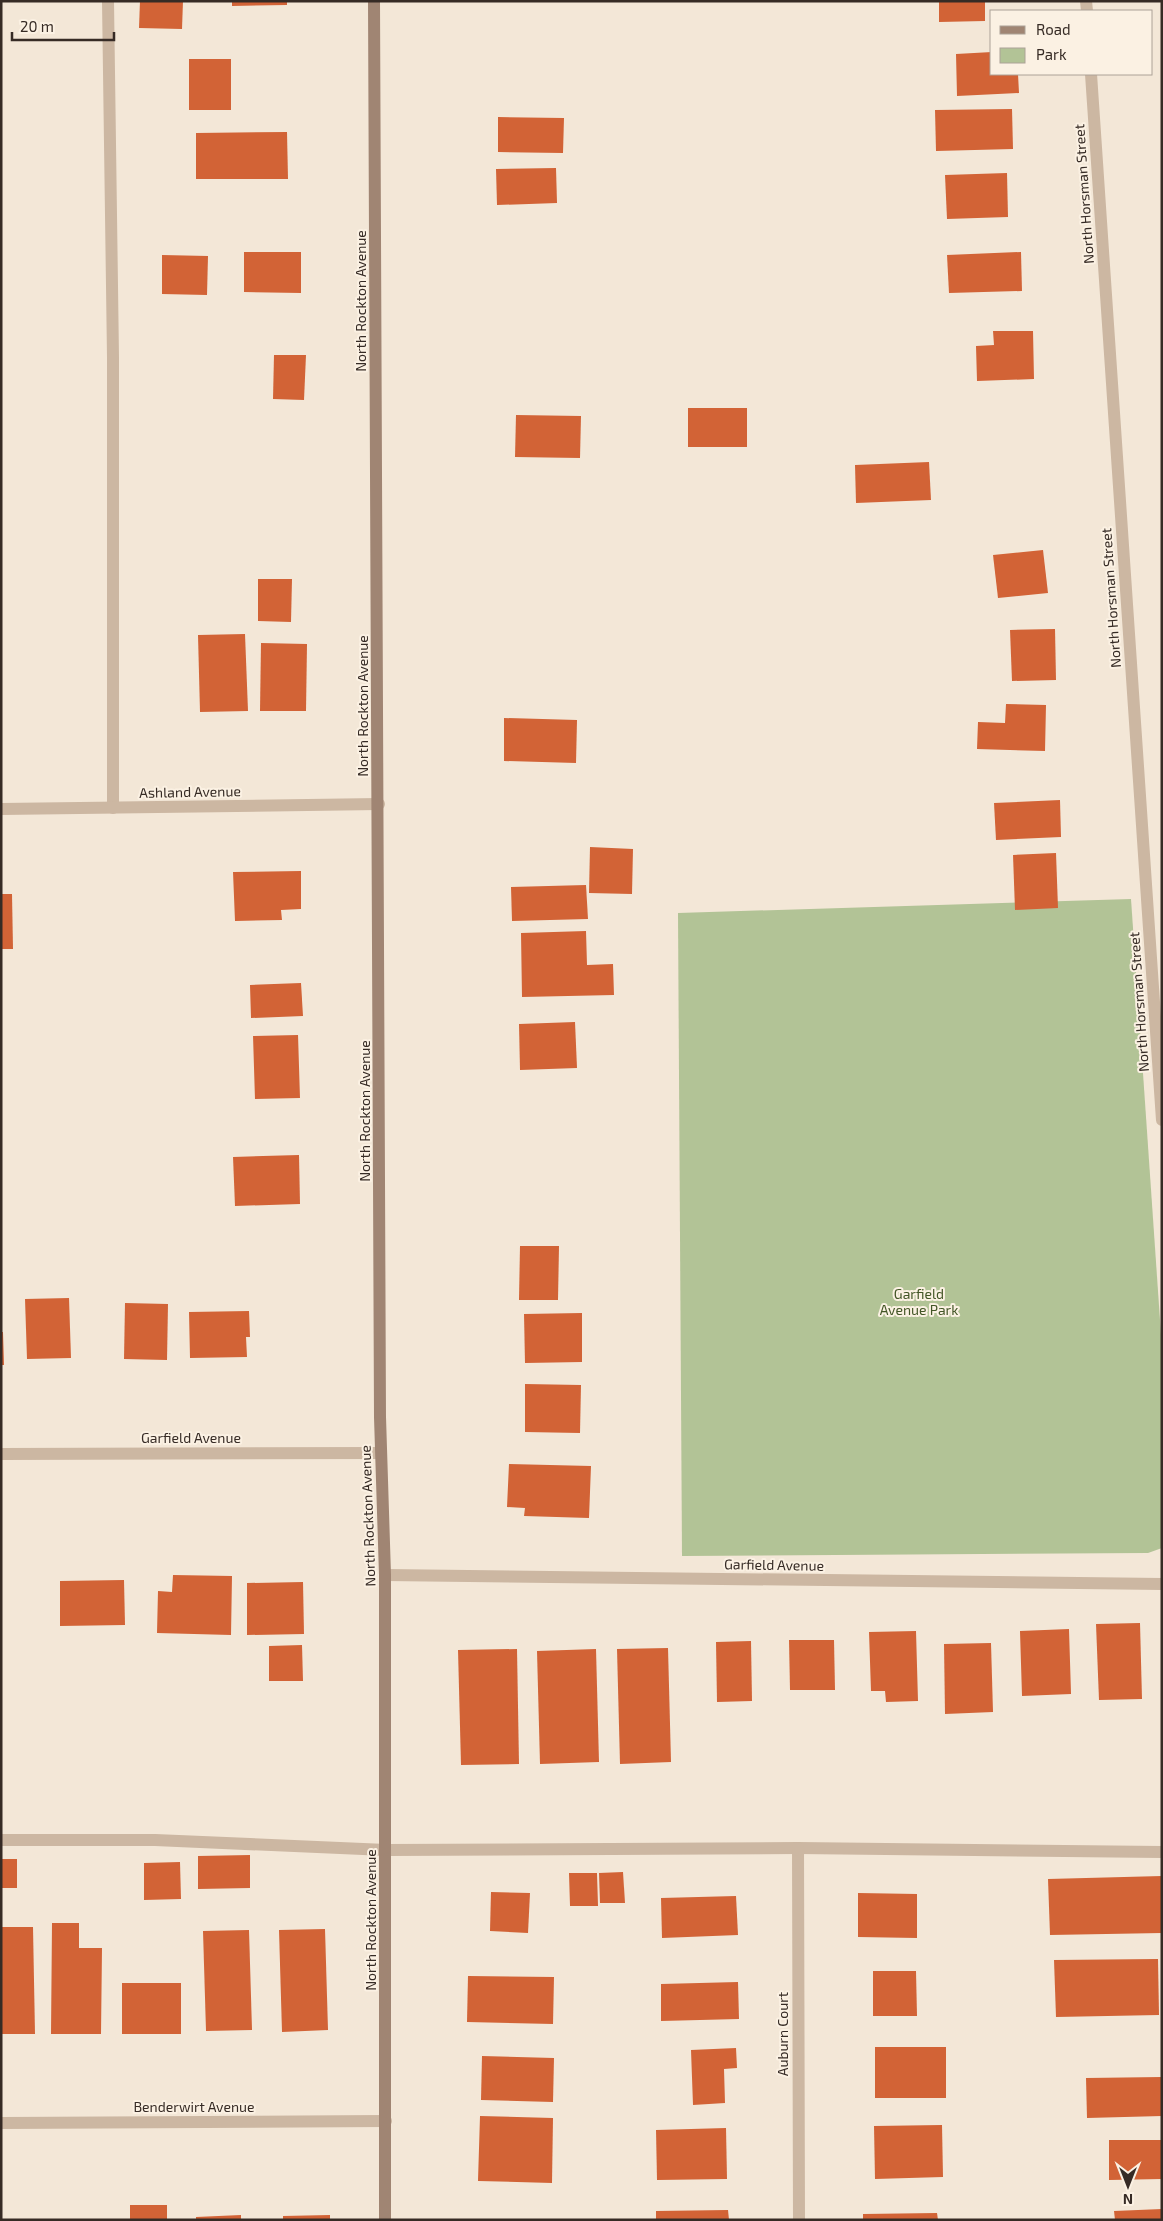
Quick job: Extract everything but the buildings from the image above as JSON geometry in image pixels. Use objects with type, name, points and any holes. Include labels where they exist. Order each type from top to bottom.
[{"type":"main road","name":"North Rockton Avenue","points":[[374,1],[381,1453],[385,1575],[386,2220]]},
{"type":"street","points":[[108,1],[113,357],[113,808]]},
{"type":"street","name":"North Horsman Street","points":[[1091,75],[1162,1120]]},
{"type":"street","name":"Ashland Avenue","points":[[1,809],[379,804]]},
{"type":"street","name":"Garfield Avenue","points":[[1,1454],[381,1453]]},
{"type":"street","name":"Garfield Avenue","points":[[385,1575],[1162,1584]]},
{"type":"street","points":[[1,1840],[154,1840],[386,1850],[798,1848],[1162,1852]]},
{"type":"street","name":"Auburn Court","points":[[798,1848],[799,2220]]},
{"type":"street","name":"Benderwirt Avenue","points":[[1,2123],[386,2120]]},
{"type":"green space","name":"Garfield Avenue Park","points":[[1131,899],[1162,1349],[1162,1548],[1148,1553],[682,1556],[678,913]]}]
